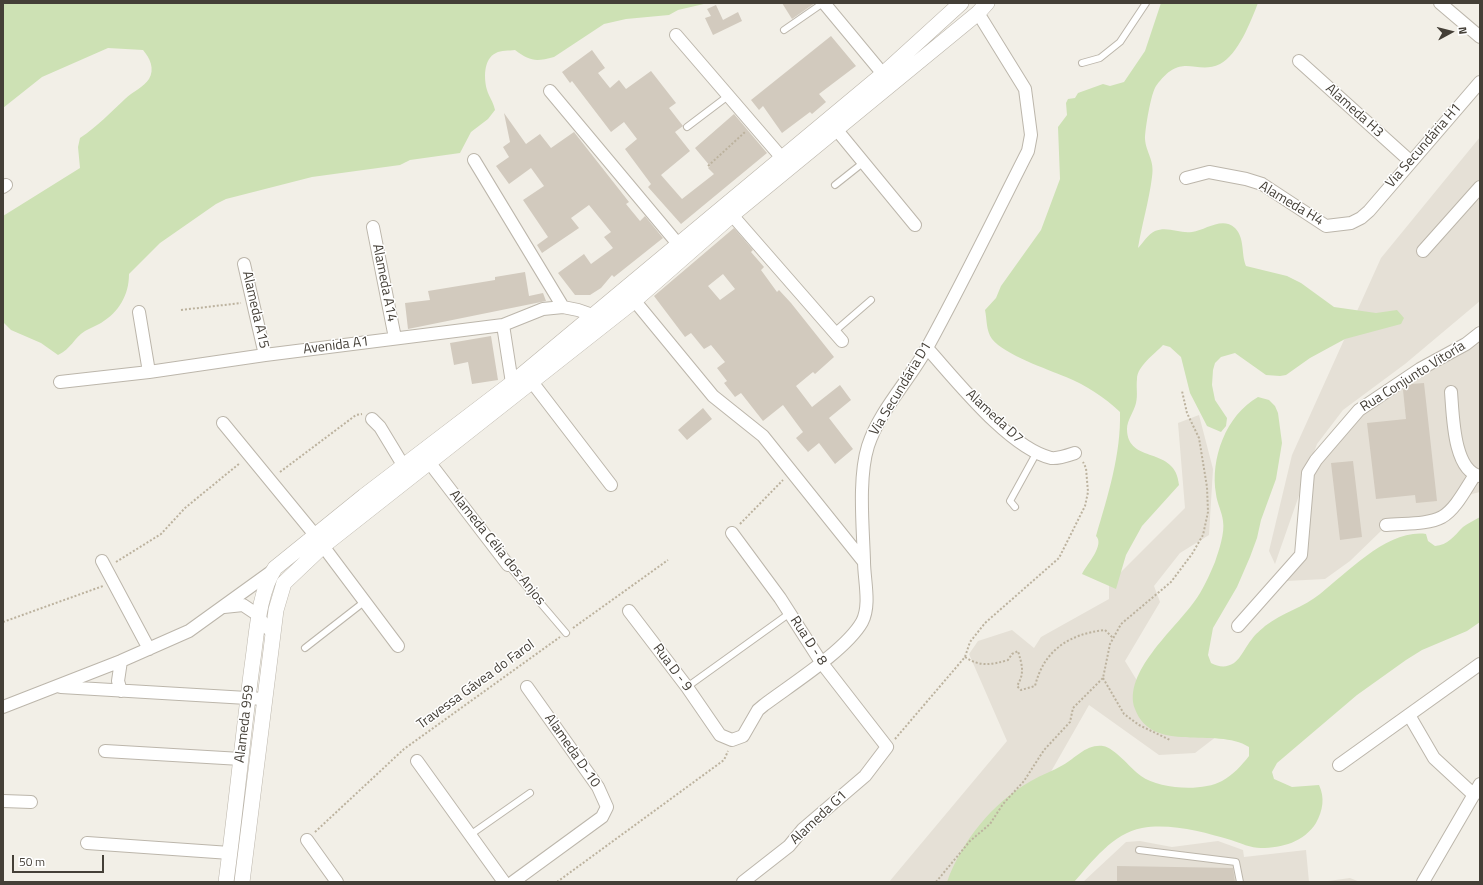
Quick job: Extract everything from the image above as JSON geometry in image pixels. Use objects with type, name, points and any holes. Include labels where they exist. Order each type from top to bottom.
[{"type":"street","points":[[823,3],[883,74]]},
{"type":"street","points":[[319,540],[403,465],[512,383],[592,314],[625,288],[675,240],[782,158],[883,74],[961,3]]},
{"type":"street","points":[[1440,3],[1480,37]]},
{"type":"street","points":[[3,707],[121,661],[190,631],[275,568],[319,540],[429,462],[634,301],[732,215],[982,8]]},
{"type":"street","name":"Via Secundária D1","points":[[732,740],[743,736],[758,710],[849,640],[862,622],[865,614],[866,593],[864,562],[863,471],[868,445],[877,425],[927,348],[1028,151],[1030,140],[1024,89],[982,8]]},
{"type":"street","points":[[676,35],[782,158]]},
{"type":"street","name":"Alameda H3","points":[[1298,60],[1410,161]]},
{"type":"street","name":"Via Secundária H1","points":[[1369,211],[1410,161],[1480,82]]},
{"type":"street","points":[[550,91],[675,240]]},
{"type":"street","points":[[836,129],[915,225]]},
{"type":"street","points":[[474,160],[563,307]]},
{"type":"street","name":"Alameda H4","points":[[1186,178],[1209,172],[1246,178],[1262,184],[1326,226],[1351,223],[1361,218],[1369,211]]},
{"type":"street","points":[[1424,251],[1480,187]]},
{"type":"street","points":[[732,215],[838,336]]},
{"type":"street","name":"Alameda A14","points":[[373,227],[395,338]]},
{"type":"street","name":"Alameda A15","points":[[244,264],[254,301],[265,355]]},
{"type":"street","points":[[625,288],[634,301],[713,396],[763,436],[864,562]]},
{"type":"street","name":"Avenida A1","points":[[60,382],[149,372],[265,355],[503,325],[543,309],[563,307],[592,314],[608,320]]},
{"type":"street","points":[[139,312],[149,372]]},
{"type":"street","points":[[503,325],[512,383]]},
{"type":"street","name":"Rua Conjunto Vitoría","points":[[1238,626],[1301,555],[1308,473],[1316,460],[1359,410],[1420,369],[1466,344],[1480,332]]},
{"type":"street","name":"Alameda D7","points":[[927,348],[982,410],[1024,446],[1053,458],[1075,453]]},
{"type":"street","points":[[532,382],[611,485]]},
{"type":"street","points":[[1386,525],[1429,521],[1442,517],[1452,509],[1477,476],[1464,464],[1458,449],[1451,392]]},
{"type":"street","points":[[372,419],[380,427],[403,465]]},
{"type":"street","points":[[223,423],[319,540],[398,646]]},
{"type":"street","name":"Alameda Célia dos Anjos","points":[[429,462],[508,565]]},
{"type":"street","name":"Rua D - 8","points":[[732,533],[790,613],[821,662],[887,747]]},
{"type":"street","name":"Alameda 959","points":[[242,882],[264,699],[280,592],[284,583],[319,540]]},
{"type":"street","points":[[104,564],[149,649]]},
{"type":"street","name":"Alameda 959","points":[[226,882],[259,619],[269,577],[275,568]]},
{"type":"street","points":[[224,607],[243,605],[255,613],[273,634]]},
{"type":"street","name":"Rua D - 9","points":[[629,611],[687,686],[720,735],[732,740]]},
{"type":"street","points":[[121,661],[118,681],[121,691]]},
{"type":"street","points":[[1339,764],[1480,664]]},
{"type":"street","points":[[56,687],[264,699]]},
{"type":"street","name":"Alameda D-10","points":[[513,882],[602,818],[607,807],[598,787],[527,687]]},
{"type":"street","points":[[1409,714],[1434,758],[1474,795]]},
{"type":"street","name":"Alameda G1","points":[[743,882],[789,846],[803,829],[865,776],[887,747]]},
{"type":"street","points":[[105,751],[241,759]]},
{"type":"street","points":[[417,761],[504,882]]},
{"type":"street","points":[[1423,882],[1480,784]]},
{"type":"street","points":[[3,801],[31,802]]},
{"type":"street","points":[[307,840],[337,882]]},
{"type":"street","points":[[87,843],[230,853]]},
{"type":"lane","points":[[784,30],[823,3]]},
{"type":"lane","points":[[1082,63],[1100,58],[1120,42],[1146,3]]},
{"type":"lane","points":[[687,127],[728,96]]},
{"type":"lane","points":[[835,185],[864,162]]},
{"type":"lane","points":[[838,336],[871,300]]},
{"type":"lane","points":[[1015,507],[1010,501],[1037,452]]},
{"type":"lane","name":"Alameda Célia dos Anjos","points":[[508,565],[566,633]]},
{"type":"lane","points":[[305,648],[364,602]]},
{"type":"lane","points":[[687,686],[790,613]]},
{"type":"lane","points":[[470,835],[530,793]]},
{"type":"lane","points":[[1139,850],[1236,862],[1240,882]]},
{"type":"path","points":[[708,166],[754,125]]},
{"type":"path","points":[[181,310],[254,301]]},
{"type":"path","points":[[936,882],[970,841],[990,824],[1003,804],[1024,781],[1044,750],[1070,722],[1073,708],[1103,678],[1113,638],[1120,624],[1171,582],[1192,554],[1203,535],[1208,512],[1207,487],[1199,438],[1187,413],[1182,391]]},
{"type":"path","points":[[269,480],[356,415],[361,414],[372,419]]},
{"type":"path","points":[[887,747],[903,731],[965,657],[970,642],[985,623],[1059,558],[1085,506],[1088,492],[1086,468],[1080,455],[1075,453]]},
{"type":"path","points":[[104,564],[161,534],[185,508],[250,455]]},
{"type":"path","points":[[732,533],[791,472]]},
{"type":"path","name":"Travessa Gávea do Farol","points":[[307,840],[404,749],[668,560]]},
{"type":"path","points":[[3,622],[113,583]]},
{"type":"path","points":[[965,657],[983,665],[990,665],[1008,660],[1012,654],[1018,651],[1022,677],[1018,686],[1021,690],[1035,686],[1039,670],[1061,644],[1069,639],[1105,630],[1113,638]]},
{"type":"path","points":[[1103,678],[1124,714],[1139,725],[1170,740]]},
{"type":"path","points":[[557,882],[724,760],[732,740]]},
{"type":"shaded area","points":[[1480,137],[1480,301],[1405,364],[1343,410],[1317,444],[1275,564],[1269,551],[1292,455],[1381,258]]},
{"type":"shaded area","points":[[1480,330],[1480,492],[1472,494],[1443,513],[1382,530],[1350,561],[1325,579],[1286,581],[1305,557],[1311,478],[1361,411]]},
{"type":"shaded area","points":[[1199,415],[1213,469],[1209,535],[1180,553],[1154,586],[1160,602],[1125,661],[1144,692],[1243,716],[1195,753],[1159,755],[1089,705],[1024,819],[963,882],[889,882],[1007,741],[969,654],[978,641],[1012,630],[1034,648],[1041,637],[1109,599],[1109,584],[1185,508],[1178,423]]},
{"type":"shaded area","points":[[1140,841],[1172,847],[1218,841],[1243,850],[1244,857],[1306,850],[1309,882],[1083,882],[1126,842]]},
{"type":"shaded area","points":[[1350,878],[1360,882],[1321,882]]},
{"type":"green space","points":[[3,3],[708,3],[678,10],[669,15],[626,19],[604,24],[554,57],[547,59],[533,60],[515,50],[496,53],[487,64],[485,75],[487,90],[495,110],[488,119],[471,132],[460,153],[410,160],[400,165],[312,177],[226,199],[216,204],[160,243],[129,274],[129,282],[125,296],[113,314],[101,323],[81,334],[66,350],[58,355],[41,343],[11,330],[3,322],[3,216],[80,168],[78,147],[80,138],[98,124],[128,96],[147,82],[151,75],[152,68],[148,56],[143,50],[108,48],[42,77],[3,108]]},
{"type":"green space","points":[[1161,3],[1258,3],[1243,37],[1227,60],[1211,67],[1181,66],[1173,69],[1165,75],[1154,90],[1145,139],[1153,171],[1138,248],[1150,234],[1155,231],[1165,229],[1192,232],[1219,223],[1225,223],[1235,228],[1240,236],[1246,266],[1287,276],[1301,283],[1334,307],[1376,313],[1397,310],[1404,318],[1401,324],[1345,339],[1310,358],[1286,375],[1266,375],[1235,353],[1221,357],[1215,363],[1212,385],[1215,400],[1227,418],[1226,426],[1221,432],[1207,426],[1190,393],[1181,357],[1170,347],[1163,345],[1147,360],[1138,374],[1136,403],[1128,422],[1127,429],[1129,440],[1135,447],[1143,452],[1170,464],[1176,473],[1179,485],[1142,526],[1126,555],[1116,589],[1082,574],[1097,549],[1098,540],[1096,536],[1116,459],[1120,428],[1120,412],[1108,401],[1081,384],[1016,356],[998,345],[990,336],[985,310],[996,298],[1001,286],[1041,230],[1060,179],[1058,127],[1067,115],[1066,103],[1068,99],[1075,98],[1078,93],[1103,84],[1110,86],[1124,82],[1145,51]]},
{"type":"green space","points":[[1258,397],[1269,400],[1275,406],[1278,413],[1282,443],[1276,479],[1261,520],[1257,538],[1250,557],[1237,587],[1213,628],[1208,655],[1211,663],[1228,666],[1234,663],[1253,637],[1265,626],[1314,599],[1356,564],[1383,545],[1397,538],[1412,534],[1426,534],[1428,541],[1435,546],[1444,544],[1454,537],[1463,527],[1480,517],[1480,622],[1467,631],[1422,650],[1406,660],[1357,695],[1277,763],[1272,772],[1274,779],[1292,787],[1319,785],[1323,799],[1322,809],[1316,823],[1305,835],[1292,843],[1277,847],[1257,848],[1209,834],[1176,827],[1142,828],[1131,831],[1112,842],[1096,857],[1074,882],[947,882],[961,852],[980,824],[991,812],[1017,790],[1068,762],[1086,749],[1097,746],[1108,748],[1117,754],[1141,776],[1158,784],[1181,788],[1203,787],[1222,781],[1237,770],[1249,756],[1249,747],[1235,741],[1170,736],[1155,731],[1143,723],[1135,709],[1133,695],[1136,681],[1143,666],[1152,652],[1197,597],[1206,583],[1215,562],[1223,531],[1215,481],[1218,453],[1229,426],[1247,405]]},
{"type":"building","points":[[782,3],[815,3],[792,19]]},
{"type":"building","points":[[716,5],[723,20],[738,12],[742,21],[713,35],[705,18],[711,16],[707,9]]},
{"type":"building","points":[[831,36],[856,66],[819,94],[826,102],[812,114],[810,112],[782,133],[763,106],[759,110],[751,100]]},
{"type":"building","points":[[592,50],[605,68],[598,73],[610,88],[619,80],[626,89],[651,71],[676,103],[669,108],[683,126],[675,132],[690,151],[661,175],[682,199],[714,174],[708,168],[710,166],[695,148],[734,114],[767,153],[681,224],[648,187],[651,184],[625,149],[637,139],[624,122],[611,132],[572,81],[570,83],[562,72]]},
{"type":"building","points":[[504,113],[526,144],[540,134],[551,148],[574,132],[629,202],[626,204],[640,221],[645,216],[663,238],[614,277],[612,275],[601,288],[590,295],[575,295],[558,273],[584,254],[591,264],[613,248],[604,237],[611,232],[589,205],[571,218],[579,228],[542,253],[537,245],[548,237],[523,200],[544,186],[531,168],[509,184],[496,166],[509,157],[503,147],[510,142]]},
{"type":"building","points":[[734,228],[753,250],[751,252],[764,267],[761,270],[777,292],[779,290],[791,303],[834,357],[815,374],[813,372],[796,386],[812,407],[840,385],[851,400],[829,418],[853,449],[835,464],[819,443],[808,452],[796,438],[803,432],[783,405],[763,421],[741,393],[735,397],[724,383],[727,381],[717,368],[725,362],[711,345],[704,349],[691,333],[685,337],[654,296]],"holes":[[[723,274],[735,289],[720,300],[708,286]]]},
{"type":"building","points":[[525,272],[529,296],[543,293],[546,301],[408,329],[405,303],[430,300],[428,291],[495,280],[495,277]]},
{"type":"building","points":[[491,336],[498,380],[472,384],[468,362],[454,365],[450,343]]},
{"type":"building","points":[[1424,383],[1437,501],[1416,503],[1415,495],[1376,499],[1367,423],[1406,419],[1403,390],[1411,384]]},
{"type":"building","points":[[703,408],[712,419],[687,440],[678,430]]},
{"type":"building","points":[[1353,461],[1362,537],[1340,540],[1331,463]]},
{"type":"building","points":[[1117,866],[1233,868],[1235,882],[1117,882]]}]
